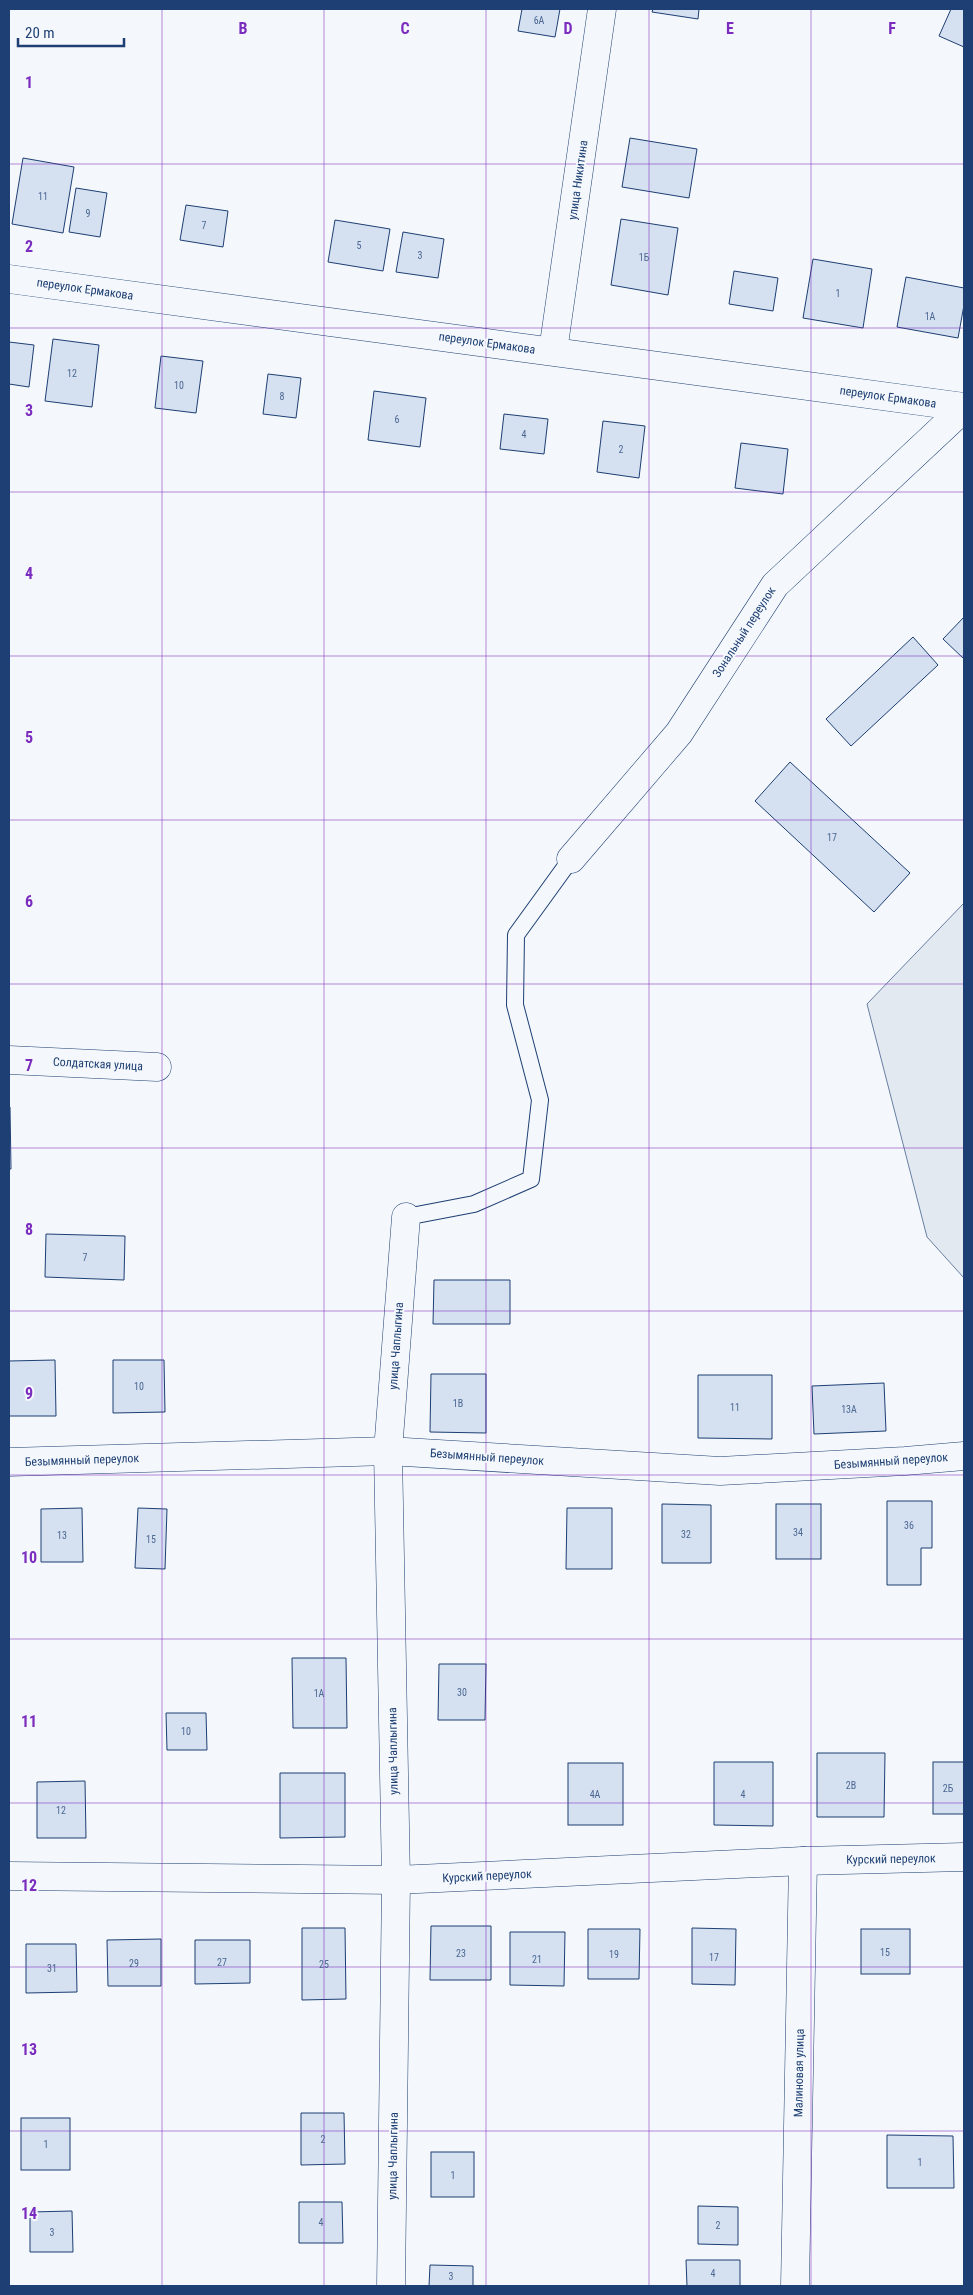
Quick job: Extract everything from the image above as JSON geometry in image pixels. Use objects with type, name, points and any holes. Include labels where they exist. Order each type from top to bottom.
[{"type":"street","name":"улица Никитина","points":[[553,351],[602,9]]},
{"type":"street","name":"переулок Ермакова","points":[[9,279],[964,408]]},
{"type":"street","name":"Зональный переулок","points":[[571,859],[679,733],[774,585],[964,408]]},
{"type":"street","name":"Солдатская улица","points":[[9,1060],[158,1067]]},
{"type":"street","name":"улица Чаплыгина","points":[[391,2286],[396,1880],[388,1451],[406,1216]]},
{"type":"street","name":"Безымянный переулок","points":[[9,1462],[388,1451],[720,1471],[964,1456]]},
{"type":"street","name":"Курский переулок","points":[[9,1876],[396,1880],[803,1860],[964,1857]]},
{"type":"street","name":"Малиновая улица","points":[[795,2286],[803,1860]]},
{"type":"lane","points":[[406,1216],[474,1204],[531,1179],[540,1100],[515,1005],[516,935],[571,859]]},
{"type":"shaded area","points":[[964,903],[964,1278],[927,1237],[867,1004]]},
{"type":"building","points":[[522,9],[560,9],[555,37],[518,31]]},
{"type":"building","points":[[653,9],[699,9],[698,19],[652,12]]},
{"type":"building","points":[[951,9],[964,9],[964,47],[939,36]]},
{"type":"building","points":[[630,138],[697,149],[689,198],[622,187]]},
{"type":"building","points":[[23,158],[74,167],[63,233],[12,224]]},
{"type":"building","points":[[76,188],[107,193],[100,237],[69,232]]},
{"type":"building","points":[[186,205],[228,211],[223,247],[180,240]]},
{"type":"building","points":[[621,219],[678,228],[668,295],[611,285]]},
{"type":"building","points":[[335,220],[390,229],[383,271],[328,262]]},
{"type":"building","points":[[403,232],[444,239],[438,278],[396,272]]},
{"type":"building","points":[[813,259],[872,269],[863,328],[803,318]]},
{"type":"building","points":[[734,271],[778,278],[773,311],[729,304]]},
{"type":"building","points":[[906,277],[964,288],[964,305],[958,338],[897,327]]},
{"type":"building","points":[[53,339],[99,345],[92,407],[45,401]]},
{"type":"building","points":[[9,342],[34,345],[29,387],[9,384]]},
{"type":"building","points":[[161,356],[203,361],[196,413],[155,408]]},
{"type":"building","points":[[268,374],[301,378],[296,418],[263,414]]},
{"type":"building","points":[[374,391],[426,398],[420,447],[368,440]]},
{"type":"building","points":[[504,414],[548,419],[544,454],[500,449]]},
{"type":"building","points":[[603,421],[645,426],[639,478],[597,472]]},
{"type":"building","points":[[741,443],[788,449],[783,494],[735,488]]},
{"type":"building","points":[[964,617],[964,659],[943,639]]},
{"type":"building","points":[[913,637],[938,665],[851,746],[826,719]]},
{"type":"building","points":[[790,762],[910,873],[874,912],[755,801]]},
{"type":"building","points":[[10,1107],[11,1169],[9,1169]]},
{"type":"building","points":[[46,1234],[125,1236],[124,1280],[45,1277]]},
{"type":"building","points":[[434,1280],[510,1280],[510,1324],[433,1324]]},
{"type":"building","points":[[55,1360],[56,1416],[9,1416],[9,1361]]},
{"type":"building","points":[[113,1360],[164,1360],[165,1412],[113,1413]]},
{"type":"building","points":[[431,1374],[486,1374],[486,1433],[430,1432]]},
{"type":"building","points":[[698,1375],[772,1375],[772,1439],[698,1438]]},
{"type":"building","points":[[884,1383],[886,1431],[814,1434],[812,1386]]},
{"type":"building","points":[[887,1501],[932,1501],[932,1548],[921,1548],[921,1585],[887,1585]]},
{"type":"building","points":[[662,1504],[711,1505],[711,1563],[662,1563]]},
{"type":"building","points":[[776,1504],[821,1504],[821,1559],[776,1559]]},
{"type":"building","points":[[82,1508],[83,1562],[41,1562],[41,1509]]},
{"type":"building","points":[[138,1508],[167,1509],[165,1569],[135,1568]]},
{"type":"building","points":[[567,1508],[612,1508],[612,1569],[566,1569]]},
{"type":"building","points":[[292,1658],[346,1658],[347,1728],[293,1728]]},
{"type":"building","points":[[439,1664],[486,1664],[485,1720],[438,1720]]},
{"type":"building","points":[[166,1713],[206,1713],[207,1750],[167,1750]]},
{"type":"building","points":[[817,1753],[885,1753],[884,1817],[817,1817]]},
{"type":"building","points":[[714,1762],[773,1762],[773,1826],[714,1825]]},
{"type":"building","points":[[933,1762],[964,1762],[964,1814],[933,1814]]},
{"type":"building","points":[[568,1763],[623,1763],[623,1825],[568,1825]]},
{"type":"building","points":[[280,1773],[345,1773],[345,1837],[280,1838]]},
{"type":"building","points":[[85,1781],[86,1838],[37,1838],[37,1782]]},
{"type":"building","points":[[431,1926],[491,1926],[491,1980],[430,1980]]},
{"type":"building","points":[[302,1928],[345,1928],[346,1999],[302,2000]]},
{"type":"building","points":[[692,1928],[736,1929],[735,1985],[692,1984]]},
{"type":"building","points":[[588,1929],[640,1929],[639,1979],[588,1979]]},
{"type":"building","points":[[861,1929],[910,1929],[910,1974],[861,1974]]},
{"type":"building","points":[[510,1932],[565,1932],[564,1986],[510,1985]]},
{"type":"building","points":[[161,1939],[161,1986],[108,1986],[107,1940]]},
{"type":"building","points":[[195,1940],[250,1940],[250,1983],[195,1984]]},
{"type":"building","points":[[26,1944],[76,1944],[77,1992],[26,1993]]},
{"type":"building","points":[[301,2113],[344,2113],[345,2164],[301,2165]]},
{"type":"building","points":[[21,2118],[70,2118],[70,2170],[21,2170]]},
{"type":"building","points":[[887,2135],[953,2136],[954,2188],[887,2188]]},
{"type":"building","points":[[431,2152],[474,2152],[474,2197],[431,2197]]},
{"type":"building","points":[[299,2202],[342,2202],[343,2243],[299,2243]]},
{"type":"building","points":[[698,2206],[738,2207],[738,2245],[698,2244]]},
{"type":"building","points":[[72,2211],[73,2252],[30,2252],[30,2212]]},
{"type":"building","points":[[686,2260],[740,2260],[740,2286],[687,2286]]},
{"type":"building","points":[[430,2265],[473,2266],[473,2286],[429,2286]]}]
